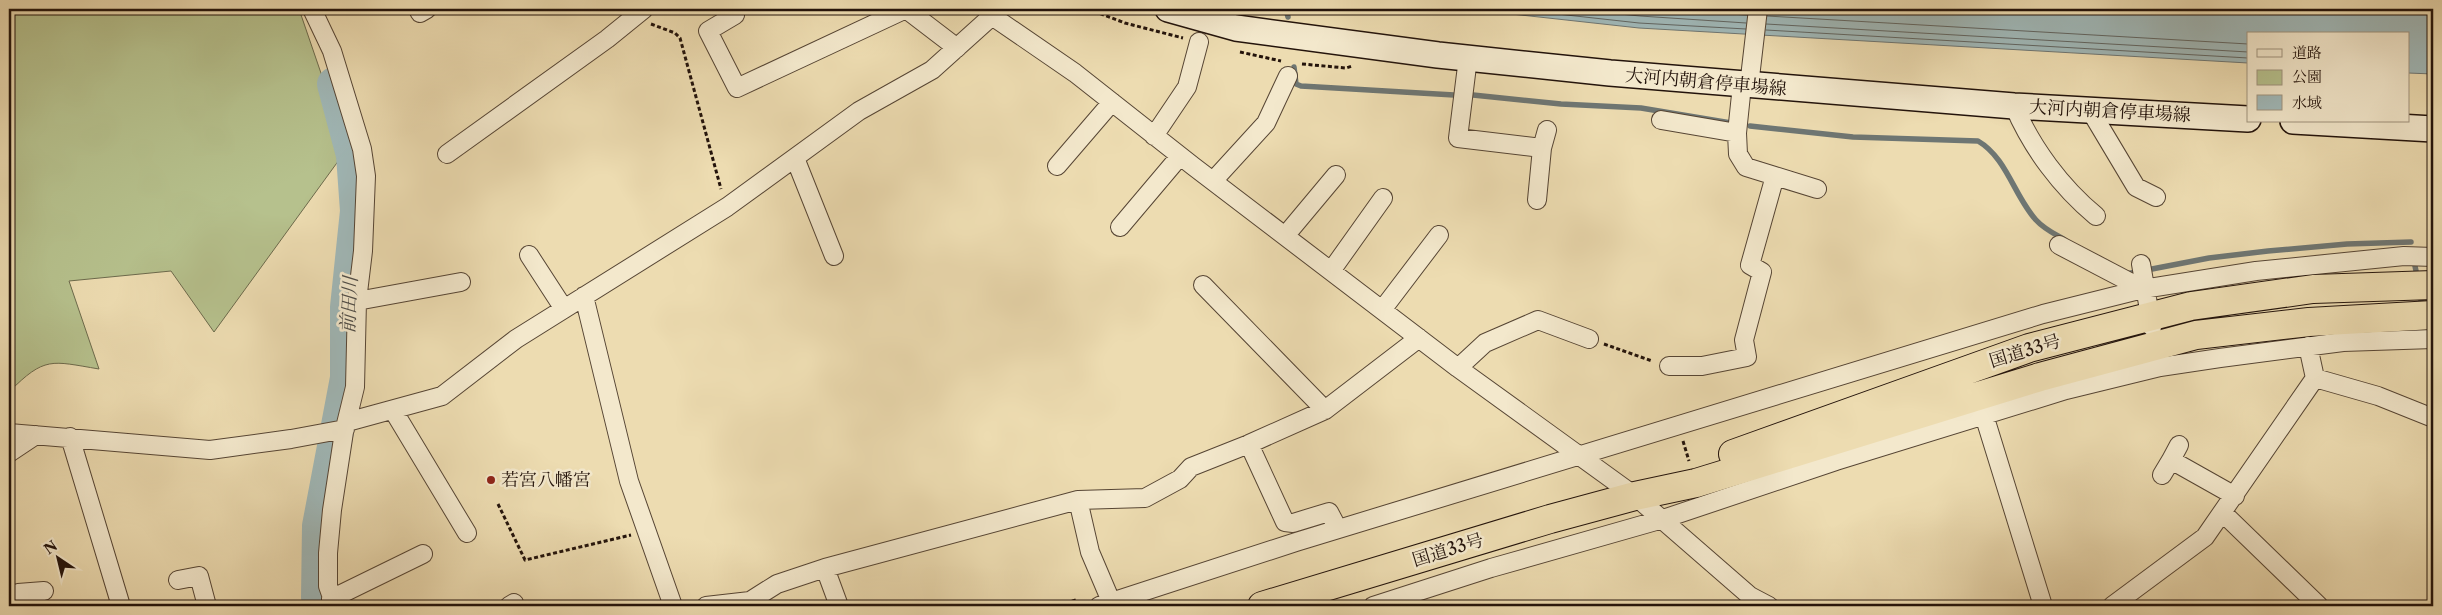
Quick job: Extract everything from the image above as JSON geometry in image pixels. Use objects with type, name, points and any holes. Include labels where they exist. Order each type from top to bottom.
[{"type":"highway","name":"国道33号","points":[[1635,496],[1692,469],[2029,348],[2218,302],[2313,289],[2433,285]]},
{"type":"highway","name":"国道33号","points":[[1262,606],[1635,496],[1696,483],[2040,376],[2158,356],[2196,335],[2319,321],[2433,315]]},
{"type":"main road","name":"大河内朝倉停車場線","points":[[1168,9],[1236,28],[1468,58],[1747,79],[2014,106],[2247,119]]},
{"type":"main road","points":[[2310,122],[2433,129]]},
{"type":"street","points":[[312,9],[332,51],[362,149],[366,202],[358,301],[355,386],[341,427],[328,553],[328,586],[333,603],[423,554]]},
{"type":"street","points":[[418,9],[420,13],[427,9]]},
{"type":"street","points":[[735,15],[708,31],[737,88],[906,9],[957,48]]},
{"type":"street","points":[[1758,9],[1738,133],[1738,154],[1746,167],[1816,189]]},
{"type":"street","points":[[447,154],[640,12]]},
{"type":"street","points":[[9,433],[210,450],[291,439],[341,427],[442,396],[516,339],[727,208],[859,111],[932,70],[957,48],[988,12],[1075,73],[1154,136],[1458,368],[1635,496],[1664,519],[1750,596],[1769,606]]},
{"type":"street","points":[[1154,136],[1187,87],[1199,42]]},
{"type":"street","points":[[1468,58],[1458,138],[1542,148]]},
{"type":"street","points":[[1213,181],[1266,123],[1288,76]]},
{"type":"street","points":[[1057,166],[1112,102]]},
{"type":"street","points":[[2014,106],[2026,134],[2073,197],[2096,216]]},
{"type":"street","points":[[2090,110],[2136,187],[2156,197]]},
{"type":"street","points":[[1661,120],[1738,133]]},
{"type":"street","points":[[1537,200],[1542,148],[1547,130]]},
{"type":"street","points":[[1120,227],[1180,156]]},
{"type":"street","points":[[795,158],[834,256]]},
{"type":"street","points":[[1285,236],[1336,175]]},
{"type":"street","points":[[1669,366],[1702,366],[1747,357],[1744,340],[1762,272],[1750,265],[1775,176]]},
{"type":"street","points":[[1331,271],[1382,198]]},
{"type":"street","points":[[1382,310],[1439,235]]},
{"type":"street","points":[[2059,245],[2143,289]]},
{"type":"street","points":[[529,255],[564,309]]},
{"type":"street","points":[[1078,500],[1090,552],[1108,605],[1338,529],[2034,316],[2143,289],[2256,271],[2404,256],[2433,257]]},
{"type":"street","points":[[2141,264],[2143,289],[2158,356]]},
{"type":"street","points":[[358,301],[461,282]]},
{"type":"street","points":[[1203,285],[1325,410]]},
{"type":"street","points":[[584,296],[629,481],[673,606]]},
{"type":"street","points":[[1458,368],[1486,344],[1538,320],[1589,339]]},
{"type":"street","points":[[706,606],[750,604],[777,584],[824,568],[1078,500],[1145,498],[1180,479],[1191,467],[1249,444],[1325,410],[1419,338]]},
{"type":"street","points":[[1373,606],[1492,568],[1664,519],[2066,390],[2158,356],[2343,342],[2433,339]]},
{"type":"street","points":[[2112,606],[2205,537],[2315,378],[2308,346]]},
{"type":"street","points":[[2315,378],[2378,396],[2433,418]]},
{"type":"street","points":[[393,410],[467,533]]},
{"type":"street","points":[[1984,415],[2042,606]]},
{"type":"street","points":[[9,453],[36,435]]},
{"type":"street","points":[[70,437],[121,606]]},
{"type":"street","points":[[1249,444],[1285,522],[1293,523],[1328,512],[1338,529]]},
{"type":"street","points":[[2162,475],[2175,452],[2235,496]]},
{"type":"street","points":[[2223,513],[2319,606]]},
{"type":"street","points":[[824,568],[839,606]]},
{"type":"street","points":[[178,580],[199,576],[207,606]]},
{"type":"street","points":[[16,597],[44,591]]},
{"type":"path","points":[[640,12],[643,22],[675,33],[680,38],[727,208]]},
{"type":"path","points":[[1589,339],[1669,366]]},
{"type":"path","points":[[498,504],[525,560],[646,532]]},
{"type":"path","points":[[1053,606],[1076,600],[1078,606]]},
{"type":"green space","points":[[9,9],[299,9],[347,149],[214,332],[171,271],[69,281],[99,369],[70,364],[50,364],[32,372],[9,392]]},
{"type":"water","points":[[1466,9],[2433,9],[2433,74],[2410,73],[2410,32],[2247,32],[2247,63],[1639,28]]},
{"type":"waterway","points":[[1286,9],[1288,17]]},
{"type":"waterway","points":[[1294,67],[1296,84],[1301,86],[1454,95]]},
{"type":"waterway","name":"前田川","points":[[319,606],[319,526],[347,378],[347,307],[357,211],[353,155],[334,84]]},
{"type":"waterway","points":[[1473,95],[1561,104],[1641,108],[1731,123]]},
{"type":"waterway","points":[[1750,126],[1853,137],[1978,141],[1996,157],[2036,220],[2046,229],[2065,240]]},
{"type":"waterway","points":[[2126,274],[2209,258],[2268,251],[2347,244],[2411,242]]},
{"type":"waterway","points":[[2415,266],[2416,271]]},
{"type":"waterway","points":[[2421,297],[2421,302]]},
{"type":"place","name":"若宮八幡宮","points":[[491,480]]}]
